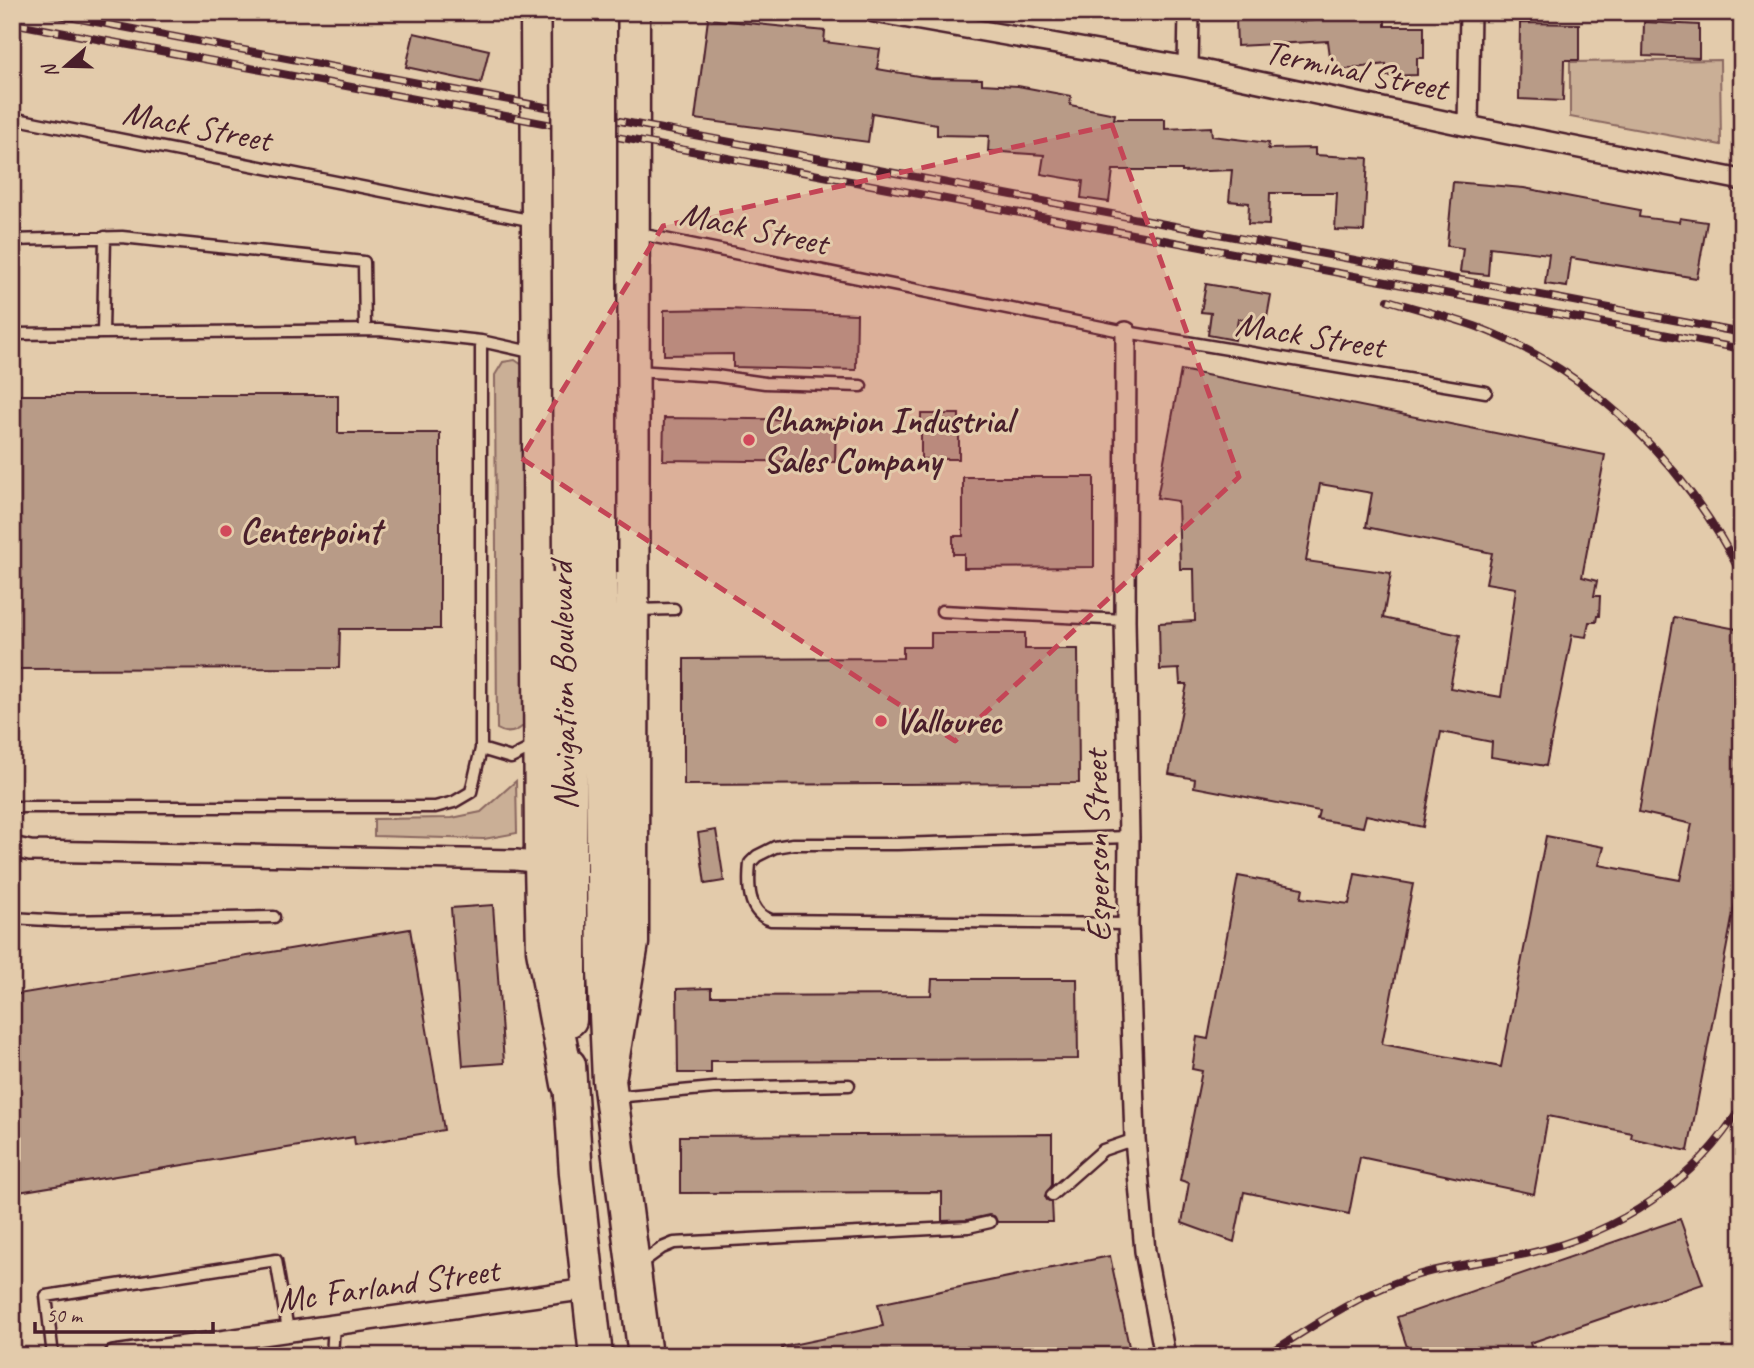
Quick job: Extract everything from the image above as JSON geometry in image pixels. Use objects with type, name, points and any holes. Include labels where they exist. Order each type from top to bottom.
[{"type":"main road","points":[[537,12],[543,950],[568,1084]]},
{"type":"main road","name":"Navigation Boulevard","points":[[569,12],[585,573],[610,1089],[645,1356]]},
{"type":"main road","name":"Navigation Boulevard","points":[[596,1356],[568,1084],[600,12]]},
{"type":"main road","points":[[610,1089],[632,943],[632,371],[618,230],[633,12]]},
{"type":"main road","points":[[588,1289],[633,1269]]},
{"type":"street","name":"Terminal Street","points":[[874,12],[914,15],[1188,67],[1742,180]]},
{"type":"street","points":[[1188,67],[1189,12]]},
{"type":"street","points":[[1468,126],[1470,12]]},
{"type":"street","name":"Esperson Street","points":[[1126,332],[1128,924],[1135,1139],[1145,1251],[1165,1356]]},
{"type":"street","points":[[12,847],[30,850],[516,860],[541,863]]},
{"type":"street","name":"Mc Farland Street","points":[[114,1356],[588,1289]]},
{"type":"lane","name":"Mack Street","points":[[12,118],[539,222],[579,226]]},
{"type":"lane","name":"Mack Street","points":[[592,228],[618,230],[1126,332],[1486,392]]},
{"type":"lane","points":[[103,333],[105,237]]},
{"type":"lane","points":[[12,240],[122,237],[364,262],[365,330]]},
{"type":"lane","points":[[12,334],[365,330],[481,341],[539,354]]},
{"type":"lane","points":[[12,807],[435,807],[454,802],[471,792],[481,749],[481,341]]},
{"type":"lane","points":[[632,371],[716,376],[765,383],[861,386]]},
{"type":"lane","points":[[631,611],[674,609]]},
{"type":"lane","points":[[942,611],[1125,620]]},
{"type":"lane","points":[[481,749],[511,758],[540,743]]},
{"type":"lane","points":[[1128,924],[771,920],[762,918],[755,910],[751,900],[749,876],[750,863],[757,856],[775,847],[793,844],[897,844],[1129,837]]},
{"type":"lane","points":[[12,918],[64,921],[274,917]]},
{"type":"lane","points":[[610,1089],[849,1085]]},
{"type":"lane","points":[[1052,1195],[1103,1150],[1135,1139]]},
{"type":"lane","points":[[633,1269],[662,1248],[674,1243],[968,1227],[990,1222]]},
{"type":"lane","points":[[53,1356],[46,1296],[276,1260],[288,1330]]},
{"type":"lane","points":[[332,1356],[334,1324]]},
{"type":"highlighted area","points":[[1112,125],[1239,477],[955,741],[521,458],[663,226]]},
{"type":"shaded area","points":[[1720,60],[1721,145],[1570,117],[1570,62]]},
{"type":"shaded area","points":[[515,360],[525,367],[523,726],[508,733],[497,729],[495,375],[503,362]]},
{"type":"shaded area","points":[[516,781],[517,833],[484,839],[374,836],[374,819],[452,818],[481,812]]},
{"type":"building","points":[[1361,12],[1385,12],[1385,26],[1424,26],[1424,58],[1417,58],[1417,75],[1386,76],[1386,64],[1332,71],[1328,41],[1237,46],[1236,18],[1299,15],[1299,22],[1361,15]]},
{"type":"building","points":[[708,19],[825,31],[824,42],[880,49],[877,69],[930,78],[982,79],[982,84],[1018,86],[1071,96],[1070,105],[1115,114],[1114,119],[1165,119],[1165,129],[1211,127],[1212,136],[1269,143],[1268,149],[1315,148],[1315,155],[1368,158],[1364,231],[1335,230],[1337,193],[1270,193],[1269,225],[1248,224],[1249,203],[1229,201],[1232,170],[1113,170],[1109,202],[1081,198],[1083,181],[1041,174],[1044,155],[988,151],[989,136],[937,135],[937,124],[872,113],[868,142],[695,119]]},
{"type":"building","points":[[1644,22],[1699,25],[1699,58],[1643,56]]},
{"type":"building","points":[[1520,23],[1579,24],[1579,60],[1564,60],[1563,101],[1519,99]]},
{"type":"building","points":[[414,33],[489,50],[481,83],[406,67]]},
{"type":"building","points":[[1453,182],[1524,188],[1640,210],[1639,217],[1707,222],[1697,278],[1571,258],[1567,287],[1545,284],[1549,254],[1490,247],[1488,275],[1460,272],[1463,248],[1447,246]]},
{"type":"building","points":[[1206,284],[1271,295],[1266,323],[1238,319],[1235,340],[1208,335],[1211,313],[1201,312]]},
{"type":"building","points":[[726,309],[857,314],[856,370],[733,367],[733,354],[664,355],[664,310]]},
{"type":"building","points":[[1181,370],[1605,455],[1582,577],[1597,581],[1594,596],[1600,596],[1599,616],[1596,622],[1589,622],[1586,637],[1572,635],[1546,766],[1491,757],[1492,742],[1441,732],[1423,827],[1366,815],[1363,827],[1317,819],[1319,811],[1194,787],[1195,779],[1169,774],[1187,684],[1180,684],[1179,669],[1160,670],[1159,623],[1195,621],[1194,569],[1180,569],[1178,501],[1157,498]],"holes":[[[1320,484],[1372,493],[1366,527],[1492,553],[1486,583],[1516,588],[1501,697],[1450,688],[1460,635],[1383,618],[1391,573],[1306,561]]]},
{"type":"building","name":"Centerpoint","points":[[12,395],[338,395],[338,433],[440,433],[440,629],[340,629],[339,668],[12,669]]},
{"type":"building","points":[[921,414],[959,414],[959,459],[921,459]]},
{"type":"building","name":"Champion Industrial Sales Company","points":[[664,418],[836,420],[835,462],[663,460]]},
{"type":"building","points":[[963,477],[1094,477],[1094,567],[964,568],[964,554],[953,554],[953,536],[963,536]]},
{"type":"building","points":[[1674,617],[1742,630],[1742,866],[1688,1151],[1631,1138],[1632,1133],[1548,1116],[1534,1194],[1360,1157],[1349,1214],[1244,1192],[1234,1242],[1182,1223],[1189,1183],[1180,1180],[1202,1071],[1192,1069],[1197,1037],[1208,1039],[1238,876],[1303,888],[1301,898],[1349,904],[1355,874],[1413,884],[1382,1044],[1501,1067],[1546,836],[1604,847],[1599,865],[1680,880],[1692,824],[1639,812]]},
{"type":"building","name":"Vallourec","points":[[931,633],[1025,633],[1025,649],[1078,649],[1079,783],[684,785],[684,659],[903,658],[903,647],[931,647]]},
{"type":"building","points":[[716,830],[724,881],[705,884],[698,833]]},
{"type":"building","points":[[493,905],[504,1063],[463,1066],[451,908]]},
{"type":"building","points":[[410,929],[444,1130],[355,1145],[354,1137],[12,1193],[12,1054],[16,1054],[12,1030],[12,995]]},
{"type":"building","points":[[932,979],[1077,979],[1078,1059],[711,1061],[711,1073],[678,1073],[677,989],[711,988],[711,996],[931,995]]},
{"type":"building","points":[[1052,1134],[1052,1185],[1045,1196],[1052,1202],[1053,1222],[997,1222],[995,1217],[989,1215],[967,1220],[942,1221],[942,1192],[680,1193],[680,1136]]},
{"type":"building","points":[[1680,1219],[1703,1284],[1530,1343],[1534,1356],[1410,1356],[1397,1317]]},
{"type":"building","points":[[1110,1256],[1131,1356],[783,1356],[782,1347],[883,1326],[878,1304]]},
{"type":"railway","points":[[43,12],[1742,333]]},
{"type":"railway","points":[[12,23],[1742,349]]},
{"type":"railway","points":[[1388,300],[1469,324],[1522,347],[1562,370],[1599,397],[1634,428],[1694,497],[1742,576]]},
{"type":"railway","points":[[1265,1356],[1350,1304],[1386,1286],[1436,1270],[1530,1253],[1562,1244],[1623,1218],[1677,1181],[1723,1133],[1742,1105]]},
{"type":"place","name":"Champion Industrial Sales Company","points":[[749,440]]},
{"type":"place","name":"Centerpoint","points":[[226,531]]},
{"type":"place","name":"Vallourec","points":[[881,721]]}]
